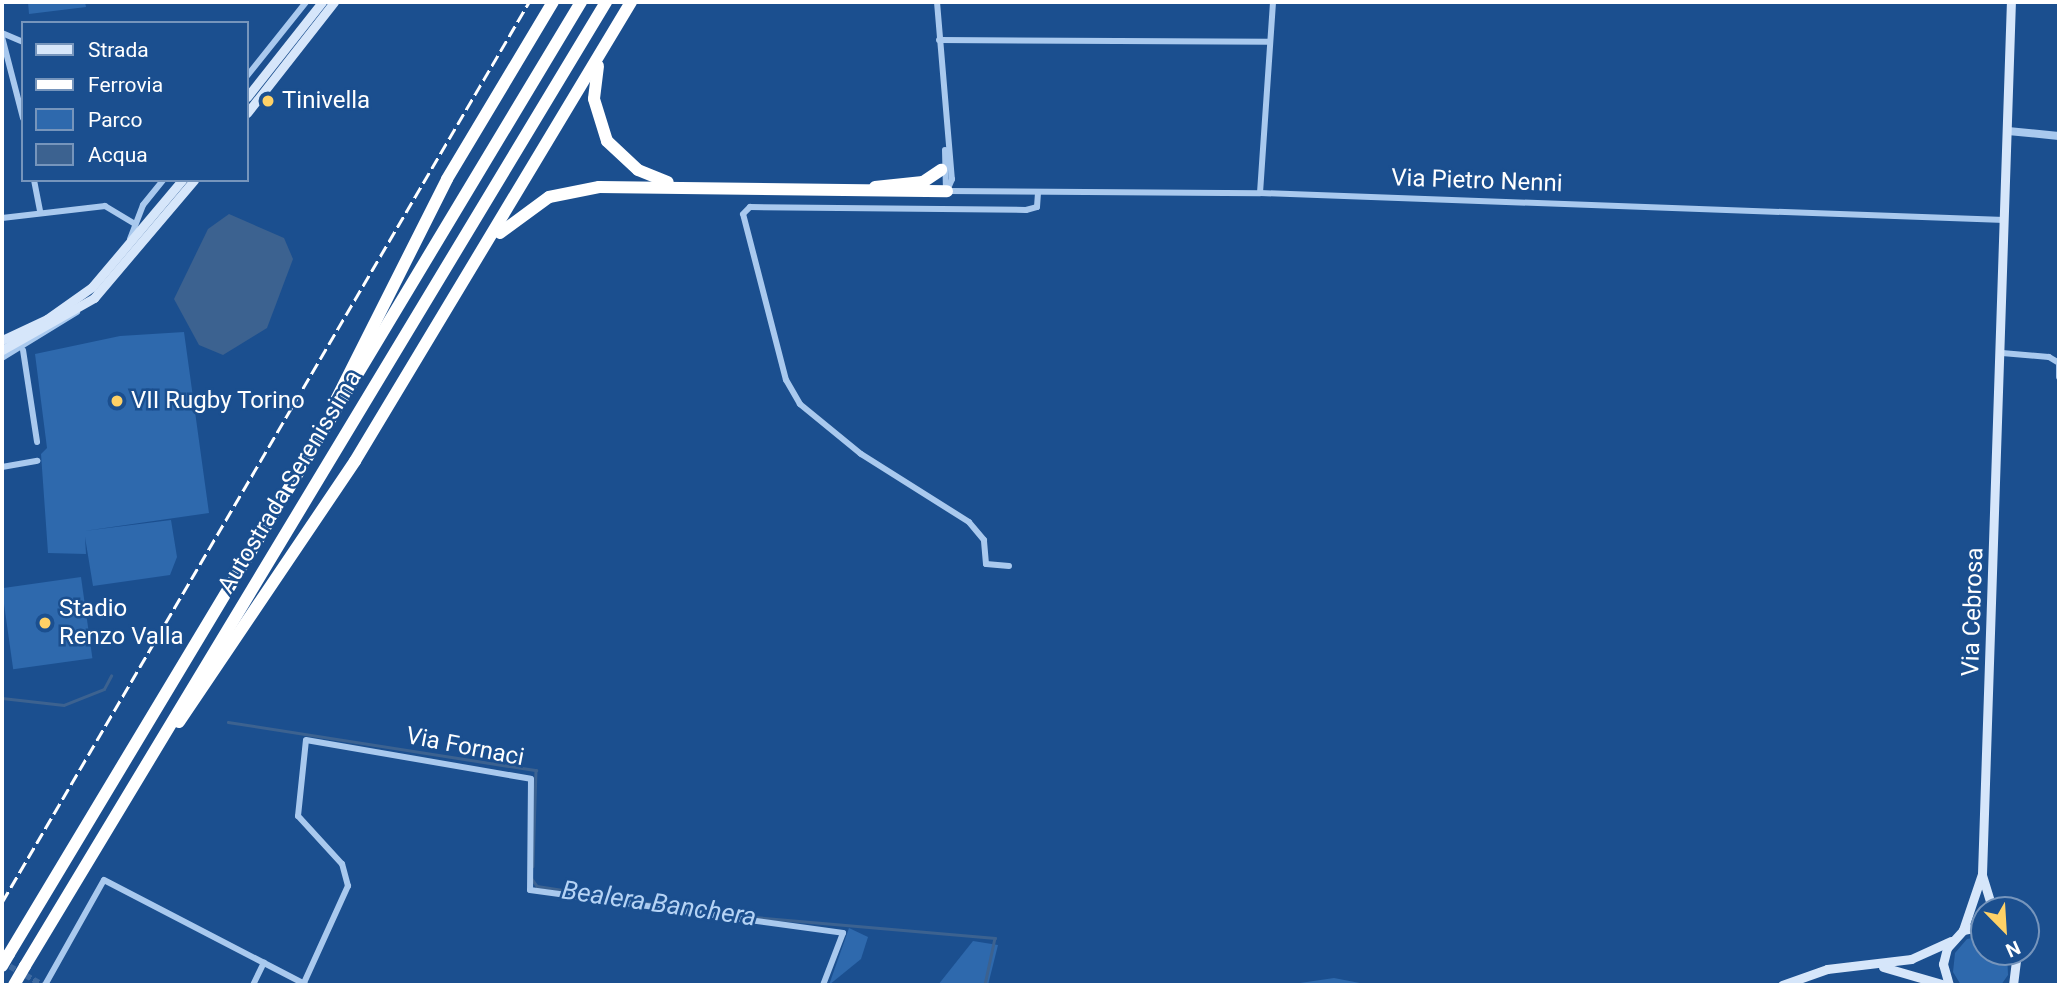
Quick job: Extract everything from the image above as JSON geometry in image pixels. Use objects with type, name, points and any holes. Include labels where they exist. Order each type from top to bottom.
[{"type":"highway","points":[[329,420],[342,380],[447,179],[553,2]]},
{"type":"highway","name":"Autostrada Serenissima","points":[[5,960],[581,2]]},
{"type":"highway","name":"Autostrada Serenissima","points":[[14,985],[91,853],[606,2]]},
{"type":"highway","points":[[450,309],[631,2]]},
{"type":"highway","points":[[610,37],[593,77],[596,117],[607,141],[638,170],[679,184],[947,191]]},
{"type":"highway","points":[[874,187],[923,182],[941,170]]},
{"type":"highway","points":[[91,853],[506,226],[549,197],[571,191],[947,191]]},
{"type":"main road","points":[[248,96],[321,2]]},
{"type":"main road","points":[[248,112],[334,2]]},
{"type":"main road","name":"Via Cebrosa","points":[[1982,873],[2002,352],[2011,2]]},
{"type":"main road","points":[[2,340],[64,308],[115,263],[180,182]]},
{"type":"main road","points":[[2,350],[77,312],[127,266],[192,182]]},
{"type":"main road","points":[[1982,873],[1989,896]]},
{"type":"main road","points":[[1874,966],[1951,941],[1963,930],[1982,873]]},
{"type":"main road","points":[[1963,930],[1970,929]]},
{"type":"main road","points":[[1947,985],[1943,964],[1951,941]]},
{"type":"main road","points":[[1782,985],[1827,969],[1874,966],[1916,972],[1947,985]]},
{"type":"main road","points":[[2013,985],[2015,966]]},
{"type":"street","points":[[248,75],[306,2]]},
{"type":"street","points":[[937,2],[946,142],[952,179],[947,191]]},
{"type":"street","points":[[1260,194],[1273,2]]},
{"type":"street","points":[[2,35],[21,41]]},
{"type":"street","points":[[2,35],[21,110]]},
{"type":"street","points":[[939,40],[1270,42]]},
{"type":"street","points":[[2008,131],[2059,136]]},
{"type":"street","points":[[946,142],[941,170],[947,191]]},
{"type":"street","points":[[34,182],[40,212]]},
{"type":"street","points":[[115,263],[162,182]]},
{"type":"street","name":"Via Pietro Nenni","points":[[947,191],[1260,194],[2005,220]]},
{"type":"street","points":[[1009,566],[986,564],[984,540],[969,522],[861,454],[800,404],[786,380],[743,214],[750,206],[1026,210],[1037,207],[1038,192]]},
{"type":"street","points":[[2,218],[110,206],[135,225]]},
{"type":"street","points":[[2,358],[23,350],[77,312]]},
{"type":"street","points":[[23,350],[37,442]]},
{"type":"street","points":[[2002,352],[2049,357],[2059,363],[2059,377]]},
{"type":"street","points":[[2,467],[37,461]]},
{"type":"street","name":"Via Fornaci","points":[[304,984],[348,886],[342,864],[298,816],[306,740],[531,779],[530,890],[843,933],[823,985]]},
{"type":"street","points":[[45,985],[104,880],[304,984]]},
{"type":"street","points":[[253,985],[264,962]]},
{"type":"green space","points":[[28,2],[85,2],[86,7],[29,14]]},
{"type":"green space","name":"VII Rugby Torino","points":[[184,332],[209,513],[84,531],[171,520],[177,557],[170,575],[93,586],[85,537],[86,554],[48,553],[41,454],[47,448],[35,354],[120,336]]},
{"type":"green space","name":"Stadio Renzo Valla","points":[[81,577],[92,658],[13,669],[2,588]]},
{"type":"green space","points":[[849,928],[868,937],[861,959],[829,985]]},
{"type":"green space","points":[[1970,938],[1970,966],[2008,966],[2008,975],[2001,985],[1961,985],[1953,972],[1955,953]]},
{"type":"green space","points":[[973,941],[998,945],[988,985],[938,985]]},
{"type":"green space","points":[[1334,978],[1370,985],[1297,985],[1300,983]]},
{"type":"water","points":[[229,214],[284,238],[293,259],[267,328],[223,355],[199,345],[174,299],[208,229]]},
{"type":"waterway","name":"Bealera Banchera","points":[[2,698],[64,705],[104,689],[111,676]]},
{"type":"waterway","name":"Bealera Banchera","points":[[228,722],[536,770],[533,866]]},
{"type":"waterway","name":"Bealera Banchera","points":[[532,879],[537,886],[653,904]]},
{"type":"waterway","name":"Bealera Banchera","points":[[743,916],[995,938],[985,985]]},
{"type":"tunnel","points":[[2,962],[43,985]]},
{"type":"railway","points":[[2,902],[529,2]]},
{"type":"place","name":"Tinivella","points":[[268,101]]},
{"type":"place","name":"VII Rugby Torino","points":[[117,401]]},
{"type":"place","name":"Stadio Renzo Valla","points":[[45,623]]}]
